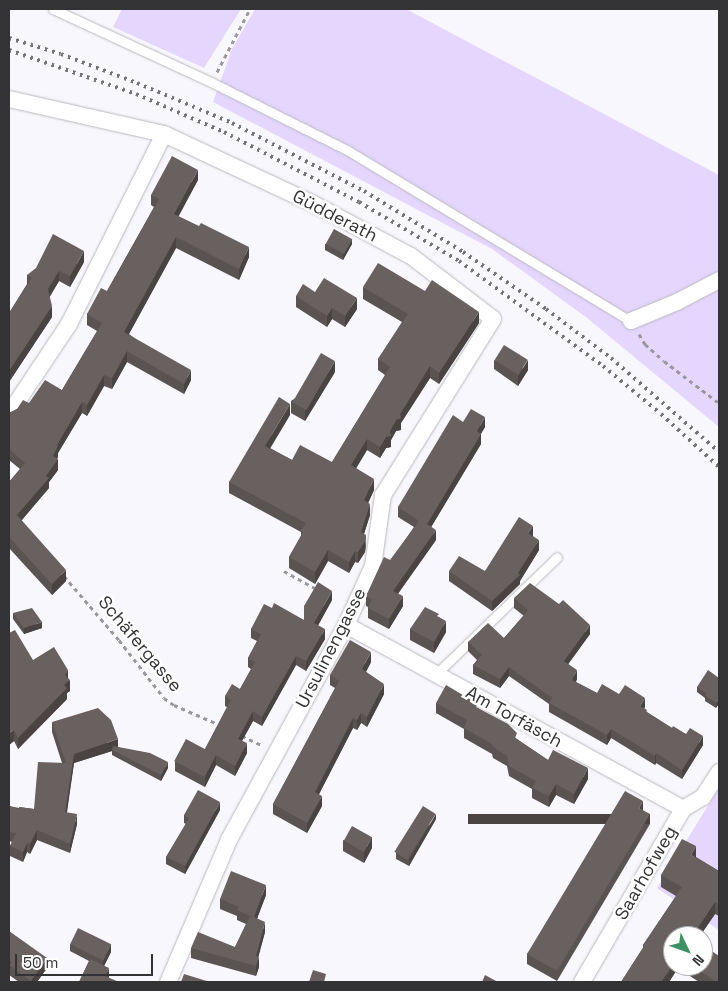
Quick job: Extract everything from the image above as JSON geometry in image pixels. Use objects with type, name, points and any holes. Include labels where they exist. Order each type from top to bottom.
[{"type":"street","name":"Güdderath","points":[[9,99],[164,134],[312,202],[411,256],[493,319]]},
{"type":"street","points":[[9,414],[69,324],[164,134]]},
{"type":"street","points":[[630,321],[678,302],[719,280]]},
{"type":"street","name":"Ursulinengasse","points":[[168,982],[229,840],[346,625],[373,566],[384,495],[493,319]]},
{"type":"street","name":"Am Torfäsch","points":[[346,625],[683,809]]},
{"type":"street","name":"Saarhofweg","points":[[582,982],[683,809],[703,797],[719,772]]},
{"type":"lane","points":[[53,9],[211,82],[347,150],[630,321]]},
{"type":"lane","points":[[436,674],[557,557]]},
{"type":"path","points":[[211,82],[250,9]]},
{"type":"path","points":[[630,321],[645,344],[719,403]]},
{"type":"path","name":"Schäfergasse","points":[[59,571],[119,640],[164,698],[174,705],[221,726]]},
{"type":"path","points":[[284,571],[319,590]]},
{"type":"path","points":[[238,734],[276,752]]},
{"type":"shaded area","points":[[122,9],[241,9],[204,68],[113,27]]},
{"type":"shaded area","points":[[255,9],[406,9],[719,175],[719,427],[587,318],[492,249],[213,102],[232,49]]},
{"type":"shaded area","points":[[719,788],[719,930],[657,888]]},
{"type":"building","points":[[172,156],[198,170],[174,214],[199,226],[201,223],[249,247],[239,269],[176,237],[124,332],[191,370],[184,384],[127,351],[112,378],[104,375],[87,405],[82,402],[57,445],[53,456],[58,459],[46,476],[49,478],[17,515],[66,570],[52,584],[9,537],[9,482],[25,463],[9,449],[9,413],[17,409],[23,400],[29,403],[45,380],[62,390],[102,323],[87,314],[101,288],[107,291],[159,199],[151,195]]},
{"type":"building","points":[[334,229],[352,239],[344,254],[326,244]]},
{"type":"building","points":[[53,234],[84,251],[70,276],[59,271],[48,289],[52,306],[9,371],[9,313],[32,278],[27,275],[36,268]]},
{"type":"building","points":[[378,263],[425,291],[432,280],[479,312],[439,373],[430,366],[400,414],[401,418],[396,420],[390,431],[391,436],[386,437],[380,447],[367,439],[351,465],[374,479],[364,500],[370,504],[361,532],[366,535],[365,541],[358,552],[355,551],[349,562],[328,550],[315,572],[289,557],[306,523],[229,482],[279,397],[290,404],[265,446],[292,460],[300,445],[332,462],[390,367],[378,359],[408,314],[363,287]]},
{"type":"building","points":[[324,278],[357,298],[345,316],[332,308],[327,316],[296,296],[303,284],[315,292]]},
{"type":"building","points":[[504,345],[528,360],[518,375],[494,360]]},
{"type":"building","points":[[321,353],[335,361],[306,410],[292,402]]},
{"type":"building","points":[[471,409],[485,417],[477,431],[481,434],[427,524],[436,530],[393,591],[403,596],[389,619],[368,608],[372,599],[366,596],[384,557],[390,560],[419,521],[398,507],[453,415],[463,422]]},
{"type":"building","points":[[519,517],[533,526],[528,533],[539,540],[518,573],[520,575],[492,601],[449,571],[459,556],[485,571]]},
{"type":"building","points":[[318,582],[332,591],[314,623],[325,629],[306,661],[296,656],[262,717],[253,711],[238,739],[247,743],[235,766],[205,749],[231,700],[225,696],[232,684],[240,689],[255,662],[248,658],[261,634],[251,629],[264,604],[272,608],[274,603],[304,620],[304,606]]},
{"type":"building","points":[[530,583],[559,604],[563,600],[590,625],[564,661],[577,670],[572,680],[597,693],[602,684],[619,694],[625,685],[645,698],[640,706],[647,710],[646,712],[686,734],[690,728],[703,736],[682,770],[656,753],[655,756],[611,729],[607,735],[549,703],[552,698],[509,667],[500,679],[473,665],[482,655],[468,642],[488,623],[504,638],[528,610],[514,598]]},
{"type":"building","points":[[425,607],[439,614],[437,616],[446,621],[434,642],[410,629]]},
{"type":"building","points":[[32,608],[42,622],[24,628],[13,613]]},
{"type":"building","points":[[15,630],[33,660],[54,647],[68,670],[65,675],[70,680],[64,685],[67,688],[18,738],[14,730],[9,733],[9,633]]},
{"type":"building","points":[[350,640],[371,652],[362,669],[384,684],[367,717],[361,713],[357,720],[353,718],[315,792],[322,796],[307,823],[273,804],[339,681],[330,675]]},
{"type":"building","points":[[708,670],[719,678],[719,698],[716,703],[697,687]]},
{"type":"building","points":[[446,685],[478,704],[476,707],[508,724],[517,733],[515,738],[548,760],[553,750],[588,768],[574,794],[556,784],[549,796],[532,788],[536,781],[509,766],[507,756],[493,747],[492,744],[464,728],[467,720],[436,703]]},
{"type":"building","points":[[98,708],[111,720],[118,739],[74,754],[65,812],[77,814],[70,844],[37,830],[30,844],[27,843],[23,852],[10,846],[16,833],[9,832],[9,806],[19,809],[19,807],[34,809],[38,762],[66,763],[52,722]]},
{"type":"building","points":[[186,739],[216,755],[204,777],[174,761]]},
{"type":"building","points":[[113,746],[150,753],[168,762],[161,775],[112,750]]},
{"type":"building","points":[[198,790],[220,802],[185,866],[166,857],[189,818],[184,815]]},
{"type":"building","points":[[625,791],[643,801],[639,808],[650,814],[557,971],[527,954]]},
{"type":"building","points":[[423,806],[436,814],[407,860],[394,852]]},
{"type":"building","points":[[352,826],[372,837],[364,852],[344,841]]},
{"type":"building","points":[[682,839],[696,846],[691,855],[719,871],[719,904],[715,902],[699,926],[663,926],[663,976],[665,976],[661,982],[621,982],[682,887],[661,875]]},
{"type":"building","points":[[231,871],[266,885],[254,917],[265,922],[256,956],[259,957],[256,966],[191,948],[198,932],[235,947],[250,916],[237,910],[239,907],[220,899]]},
{"type":"building","points":[[78,928],[111,944],[103,960],[70,944]]},
{"type":"building","points":[[9,931],[47,958],[31,981],[9,965],[12,962],[9,960]]},
{"type":"building","points":[[713,952],[719,956],[719,982],[707,976],[713,976]]},
{"type":"building","points":[[90,959],[109,968],[105,976],[119,982],[79,982]]},
{"type":"building","points":[[313,970],[326,974],[324,982],[309,982]]},
{"type":"building","points":[[184,974],[210,982],[181,982]]},
{"type":"building","points":[[485,975],[498,982],[482,982]]},
{"type":"railway","points":[[9,38],[61,54],[137,83],[232,123],[364,191],[463,252],[546,309],[611,358],[719,452]]},
{"type":"railway","points":[[9,50],[136,94],[224,132],[359,202],[459,261],[603,366],[661,414],[719,467]]}]
